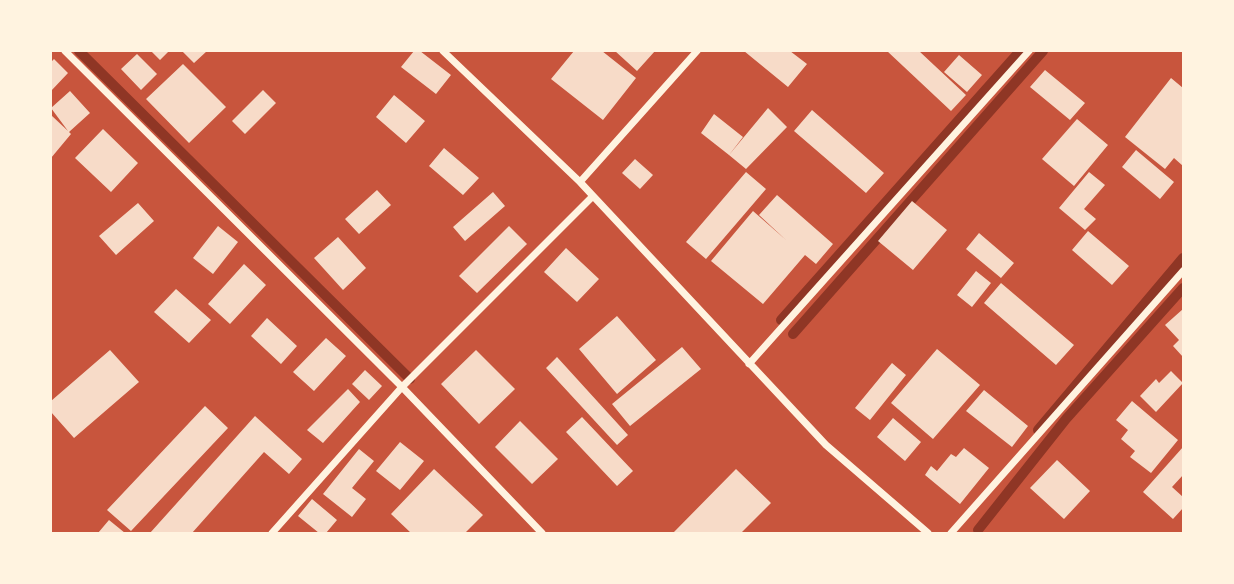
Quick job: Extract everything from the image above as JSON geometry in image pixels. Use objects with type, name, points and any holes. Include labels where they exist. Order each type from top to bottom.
[{"type":"street","points":[[65,51],[402,387],[542,533]]},
{"type":"street","points":[[443,51],[580,183],[826,444],[928,533]]},
{"type":"street","points":[[580,183],[697,51]]},
{"type":"street","points":[[749,364],[1029,51]]},
{"type":"street","points":[[272,533],[402,387],[592,197]]},
{"type":"street","points":[[951,533],[1183,271]]},
{"type":"building","points":[[151,51],[169,51],[160,60]]},
{"type":"building","points":[[182,51],[207,51],[194,63]]},
{"type":"building","points":[[414,51],[420,51],[451,75],[436,94],[401,67]]},
{"type":"building","points":[[574,51],[602,51],[636,78],[603,120],[551,79]]},
{"type":"building","points":[[615,51],[655,51],[637,71]]},
{"type":"building","points":[[744,51],[790,51],[807,64],[788,87]]},
{"type":"building","points":[[887,51],[919,51],[966,95],[951,111]]},
{"type":"building","points":[[137,54],[157,74],[141,90],[121,69]]},
{"type":"building","points":[[959,55],[982,75],[967,92],[944,72]]},
{"type":"building","points":[[54,59],[68,73],[51,91],[51,62]]},
{"type":"building","points":[[183,64],[226,107],[189,143],[146,99]]},
{"type":"building","points":[[1045,70],[1085,103],[1070,120],[1030,87]]},
{"type":"building","points":[[1171,78],[1183,88],[1183,166],[1174,158],[1165,169],[1125,137]]},
{"type":"building","points":[[263,90],[276,103],[245,134],[232,121]]},
{"type":"building","points":[[70,91],[90,113],[69,132],[71,134],[51,158],[51,115],[68,131],[51,108]]},
{"type":"building","points":[[394,95],[425,121],[406,143],[376,117]]},
{"type":"building","points":[[768,108],[787,127],[746,169],[729,155]]},
{"type":"building","points":[[812,110],[884,173],[866,193],[794,131]]},
{"type":"building","points":[[714,114],[743,137],[729,155],[701,133]]},
{"type":"building","points":[[1077,119],[1108,145],[1074,186],[1042,159]]},
{"type":"building","points":[[103,129],[138,163],[111,192],[75,158]]},
{"type":"building","points":[[444,148],[479,178],[463,195],[429,166]]},
{"type":"building","points":[[1136,150],[1174,182],[1160,199],[1122,167]]},
{"type":"building","points":[[635,159],[653,175],[640,189],[622,173]]},
{"type":"building","points":[[746,172],[766,189],[706,259],[686,242]]},
{"type":"building","points":[[1089,172],[1105,185],[1084,209],[1096,219],[1085,230],[1059,208]]},
{"type":"building","points":[[377,190],[391,205],[359,234],[345,219]]},
{"type":"building","points":[[493,192],[505,206],[465,241],[453,227]]},
{"type":"building","points":[[777,195],[833,244],[816,264],[805,255],[763,304],[711,261],[753,211],[786,240],[759,215]]},
{"type":"building","points":[[912,201],[947,230],[913,270],[878,241]]},
{"type":"building","points":[[138,203],[154,221],[116,255],[99,236]]},
{"type":"building","points":[[218,226],[238,242],[213,274],[193,258]]},
{"type":"building","points":[[509,226],[527,244],[477,293],[459,276]]},
{"type":"building","points":[[1088,231],[1129,266],[1112,285],[1072,250]]},
{"type":"building","points":[[979,233],[1014,263],[1001,278],[966,249]]},
{"type":"building","points":[[338,237],[366,268],[343,290],[314,258]]},
{"type":"building","points":[[566,248],[599,279],[577,302],[544,272]]},
{"type":"building","points":[[244,264],[266,285],[230,324],[208,304]]},
{"type":"building","points":[[976,271],[991,283],[972,307],[957,295]]},
{"type":"building","points":[[1001,283],[1074,345],[1056,365],[984,303]]},
{"type":"building","points":[[176,289],[211,320],[189,343],[154,312]]},
{"type":"building","points":[[1183,309],[1183,357],[1173,346],[1179,340],[1165,325]]},
{"type":"building","points":[[617,316],[656,360],[617,394],[579,349]]},
{"type":"building","points":[[267,318],[297,346],[281,364],[251,336]]},
{"type":"building","points":[[326,338],[346,356],[314,391],[293,372]]},
{"type":"building","points":[[682,347],[701,369],[630,426],[612,404]]},
{"type":"building","points":[[937,349],[980,385],[933,439],[891,403]]},
{"type":"building","points":[[110,350],[139,382],[74,438],[51,412],[51,401]]},
{"type":"building","points":[[476,350],[515,389],[479,424],[441,384]]},
{"type":"building","points":[[557,357],[628,435],[617,445],[546,368]]},
{"type":"building","points":[[892,363],[906,375],[870,420],[855,408]]},
{"type":"building","points":[[365,370],[382,386],[369,400],[352,384]]},
{"type":"building","points":[[1171,371],[1183,383],[1156,412],[1140,396],[1156,379],[1159,383]]},
{"type":"building","points":[[348,389],[360,402],[323,443],[307,430]]},
{"type":"building","points":[[984,390],[1028,426],[1012,447],[966,411]]},
{"type":"building","points":[[1132,401],[1178,440],[1151,473],[1130,457],[1135,451],[1121,439],[1128,430],[1116,420]]},
{"type":"building","points":[[205,406],[228,428],[131,531],[107,510]]},
{"type":"building","points":[[255,416],[302,459],[289,474],[264,452],[192,533],[150,533]]},
{"type":"building","points":[[582,417],[633,471],[617,486],[566,432]]},
{"type":"building","points":[[893,418],[921,442],[905,461],[877,437]]},
{"type":"building","points":[[520,421],[558,459],[532,484],[495,447]]},
{"type":"building","points":[[400,442],[424,461],[400,490],[376,471]]},
{"type":"building","points":[[1183,447],[1183,475],[1172,487],[1183,497],[1183,508],[1173,519],[1143,492]]},
{"type":"building","points":[[964,448],[989,468],[960,504],[925,475],[931,466],[937,471],[951,454],[956,457]]},
{"type":"building","points":[[359,449],[374,461],[352,488],[366,499],[352,517],[323,494]]},
{"type":"building","points":[[1057,460],[1090,491],[1064,519],[1030,488]]},
{"type":"building","points":[[434,469],[483,515],[465,533],[411,533],[391,514]]},
{"type":"building","points":[[736,469],[771,503],[741,533],[673,533]]},
{"type":"building","points":[[312,499],[337,520],[326,533],[319,533],[298,516]]},
{"type":"building","points":[[109,520],[125,533],[98,533]]},
{"type":"waterway","points":[[79,51],[410,379]]},
{"type":"waterway","points":[[781,320],[1020,51]]},
{"type":"waterway","points":[[793,334],[1043,51]]},
{"type":"waterway","points":[[1038,430],[1183,258]]},
{"type":"waterway","points":[[978,530],[1066,419],[1183,288]]}]
